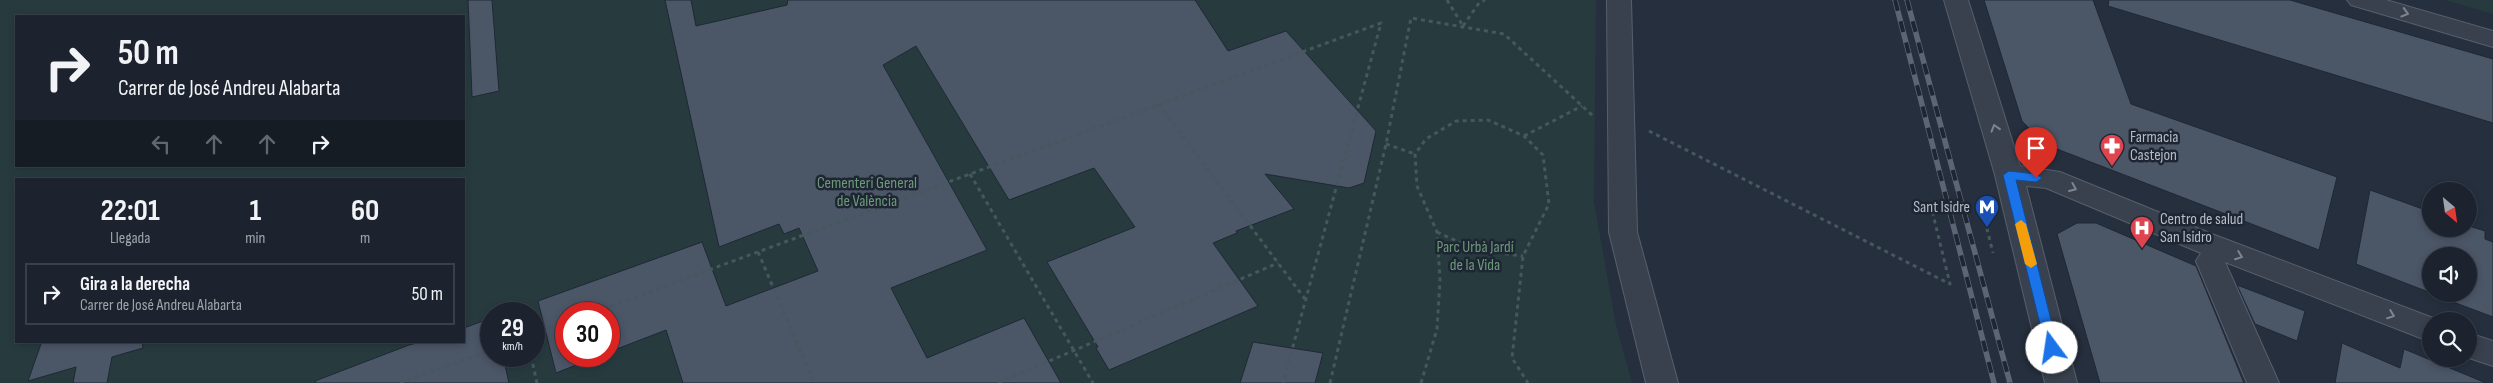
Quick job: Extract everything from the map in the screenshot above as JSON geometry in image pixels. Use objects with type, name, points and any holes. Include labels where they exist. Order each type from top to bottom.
[{"type":"street","points":[[1619,0],[1623,232],[1662,383]]},
{"type":"street","points":[[1956,0],[2009,175],[2061,383]]},
{"type":"street","points":[[2358,0],[2493,39]]},
{"type":"street","points":[[2009,175],[2050,179],[2202,242],[2422,327]]},
{"type":"street","points":[[2210,261],[2263,383]]},
{"type":"street","points":[[2477,347],[2493,354]]},
{"type":"path","points":[[1447,0],[1463,26]]},
{"type":"path","points":[[1463,26],[1479,3],[1485,0]]},
{"type":"path","points":[[1330,383],[1386,144],[1411,18],[1504,34],[1582,106],[1524,136]]},
{"type":"path","points":[[620,303],[1381,23],[1283,383]]},
{"type":"path","points":[[1159,104],[1306,299]]},
{"type":"path","points":[[1421,383],[1437,329],[1440,280],[1437,232],[1417,186],[1416,154],[1426,139],[1456,121],[1488,120],[1524,136],[1543,155],[1549,204],[1523,256],[1512,358],[1528,383]]},
{"type":"path","points":[[1642,127],[1950,284],[1930,202]]},
{"type":"path","points":[[1386,144],[1416,154]]},
{"type":"path","points":[[970,174],[1093,383]]},
{"type":"path","points":[[1982,205],[1993,252]]},
{"type":"path","points":[[1437,232],[1476,250],[1523,256]]},
{"type":"path","points":[[758,252],[814,383]]},
{"type":"path","points":[[998,383],[1278,263]]},
{"type":"path","points":[[400,383],[480,354]]},
{"type":"path","points":[[533,367],[537,383]]},
{"type":"green space","name":"Cementeri General de València","points":[[0,0],[1596,0],[1594,202],[1616,325],[1632,383],[0,383]]},
{"type":"green space","points":[[2445,0],[2493,0],[2493,14]]},
{"type":"building","points":[[468,0],[492,0],[499,91],[472,97]]},
{"type":"building","points":[[665,0],[691,0],[696,26],[787,5],[788,0],[1195,0],[1228,51],[1286,31],[1376,131],[1364,183],[1349,188],[1265,174],[1294,209],[1236,231],[1237,233],[1213,243],[1258,306],[1109,370],[1096,348],[1098,347],[1047,262],[1135,227],[1094,168],[1009,200],[916,46],[883,65],[987,250],[891,288],[927,358],[1024,318],[1061,383],[683,383],[666,330],[620,348],[620,302],[555,302],[555,367],[571,367],[556,373],[545,329],[545,302],[538,301],[702,242],[726,306],[818,271],[799,228],[784,234],[779,224],[719,247]]},
{"type":"building","points":[[1984,0],[2093,0],[2131,104],[2337,177],[2319,250],[2044,144],[2022,121]]},
{"type":"building","points":[[2109,0],[2290,0],[2493,59],[2493,123],[2108,6]]},
{"type":"building","points":[[2370,190],[2422,209],[2422,238],[2478,238],[2478,229],[2485,231],[2485,239],[2493,242],[2493,317],[2453,302],[2477,302],[2477,247],[2422,247],[2422,290],[2356,264]]},
{"type":"building","points":[[2077,223],[2096,223],[2196,266],[2244,383],[2100,383],[2057,234]]},
{"type":"building","points":[[2237,285],[2305,311],[2297,341],[2255,324]]},
{"type":"building","points":[[480,322],[480,367],[505,367],[509,383],[316,383],[315,381],[409,345],[417,343],[465,343],[465,328]]},
{"type":"building","points":[[1253,342],[1323,353],[1315,383],[1240,383]]},
{"type":"building","points":[[41,343],[142,343],[143,348],[112,357],[107,383],[73,383],[76,367],[28,381]]},
{"type":"building","points":[[2342,343],[2400,368],[2404,349],[2422,356],[2422,367],[2447,367],[2486,383],[2335,383]]},
{"type":"railway","points":[[1895,0],[1994,383]]},
{"type":"railway","points":[[1907,0],[2010,383]]},
{"type":"slow traffic","points":[[2021,224],[2031,264]]},
{"type":"place","name":"Farmacia Castejon","points":[[2112,167]]},
{"type":"place","name":"Sant Isidre","points":[[1987,228]]},
{"type":"place","name":"Centro de salud San Isidro","points":[[2142,249]]},
{"type":"route","points":[[2036,178],[2009,175],[2052,348]]},
{"type":"park label","name":"Parc Urbà Jardí de la Vida","points":[[1475,256]]}]
